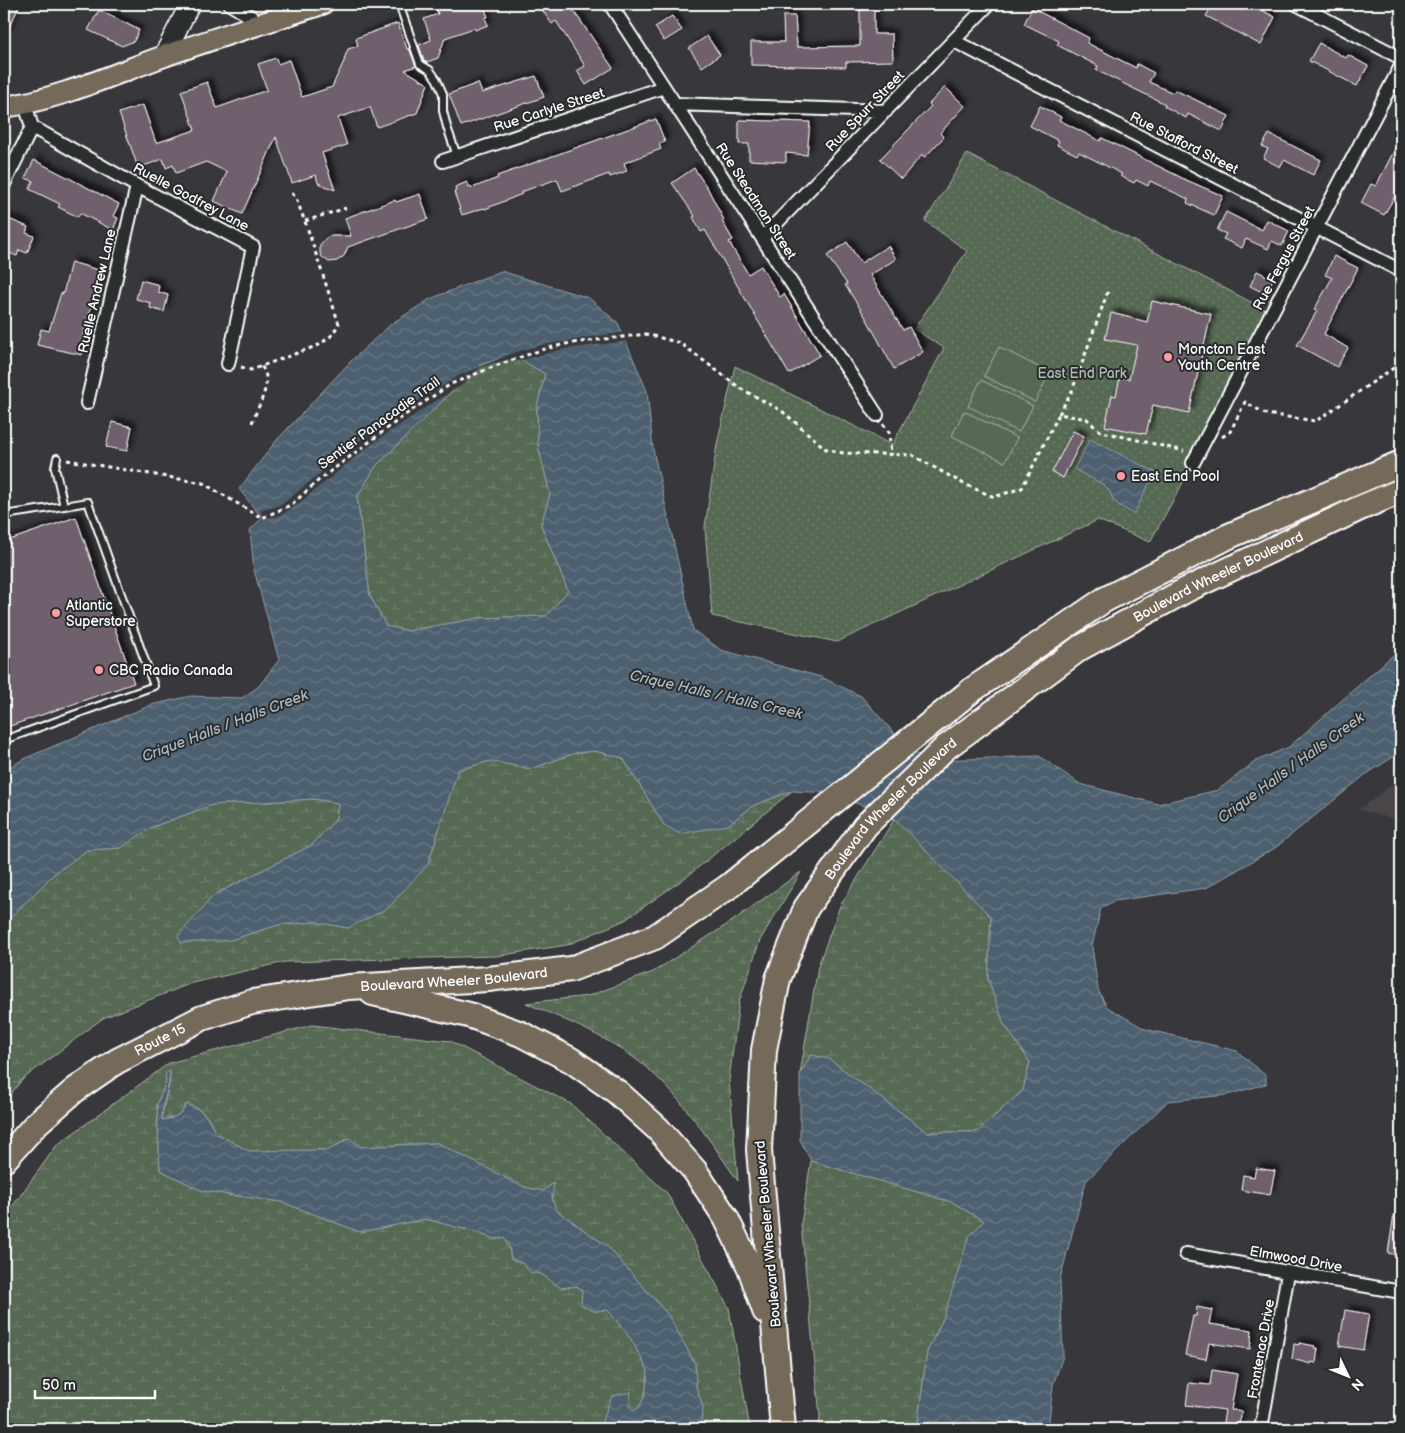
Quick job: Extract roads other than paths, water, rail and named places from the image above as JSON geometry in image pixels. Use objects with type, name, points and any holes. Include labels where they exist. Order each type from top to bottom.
[{"type":"highway","name":"Boulevard Wheeler Boulevard","points":[[349,987],[488,979],[571,969],[655,937],[728,887],[972,690],[1104,600],[1229,536],[1401,463]]},
{"type":"highway","name":"Boulevard Wheeler Boulevard","points":[[780,1376],[759,1150],[764,1050],[778,979],[806,908],[865,826],[944,748],[1080,648],[1188,589],[1360,508],[1401,491]]},
{"type":"highway","name":"Route 15","points":[[4,1160],[37,1123],[75,1090],[117,1061],[162,1038],[202,1018],[252,1002],[349,987]]},
{"type":"highway","points":[[349,987],[469,1016],[521,1034],[586,1070],[617,1092],[658,1129],[695,1171],[726,1218],[750,1268],[768,1321],[780,1376],[783,1429]]},
{"type":"main road","points":[[163,57],[190,4]]},
{"type":"main road","points":[[4,107],[25,104],[63,92],[322,4]]},
{"type":"street","points":[[230,4],[263,24]]},
{"type":"street","name":"Rue Steadman Street","points":[[610,4],[877,415]]},
{"type":"street","name":"Rue Spurr Street","points":[[762,238],[990,4]]},
{"type":"street","points":[[1296,4],[1401,58]]},
{"type":"street","name":"Rue Stafford Street","points":[[954,41],[1401,271]]},
{"type":"street","name":"Rue Fergus Street","points":[[1196,459],[1401,66]]},
{"type":"street","name":"Rue Carlyle Street","points":[[443,161],[664,87]]},
{"type":"street","points":[[4,184],[32,127],[25,104]]},
{"type":"street","points":[[675,104],[886,111]]},
{"type":"street","name":"Ruelle Godfrey Lane","points":[[32,127],[137,186],[253,247],[228,364]]},
{"type":"street","name":"Ruelle Andrew Lane","points":[[87,403],[137,186]]},
{"type":"street","name":"Elmwood Drive","points":[[1186,1254],[1401,1292]]},
{"type":"street","name":"Frontenac Drive","points":[[1262,1429],[1288,1273]]},
{"type":"lane","points":[[399,4],[420,64],[430,70],[444,94],[443,111],[457,156]]},
{"type":"lane","points":[[57,458],[55,468],[64,506]]},
{"type":"lane","points":[[4,515],[88,502],[154,686],[4,740]]},
{"type":"water","name":"Crique Halls / Halls Creek","points":[[501,271],[589,298],[618,323],[647,391],[653,449],[693,630],[721,650],[821,677],[861,696],[912,753],[942,760],[1039,756],[1080,784],[1158,804],[1218,790],[1256,761],[1289,747],[1401,648],[1401,752],[1365,775],[1275,848],[1206,888],[1114,901],[1101,908],[1092,946],[1098,990],[1107,1007],[1145,1029],[1237,1051],[1266,1076],[1266,1084],[1227,1095],[1168,1101],[1086,1181],[1060,1279],[1063,1356],[1053,1385],[1048,1429],[917,1429],[927,1352],[943,1319],[969,1236],[984,1221],[952,1202],[811,1161],[800,1140],[800,1074],[811,1055],[829,1059],[927,1132],[977,1132],[1023,1090],[1030,1062],[1004,1024],[988,979],[991,917],[894,818],[830,793],[792,791],[754,805],[728,825],[680,834],[664,825],[623,758],[595,751],[575,753],[531,769],[490,761],[458,770],[428,864],[388,908],[348,928],[315,922],[278,925],[230,940],[181,943],[178,936],[214,895],[312,845],[336,819],[338,803],[314,799],[212,805],[152,827],[121,848],[87,850],[53,875],[4,924],[4,770],[28,757],[151,705],[191,696],[242,698],[258,687],[279,660],[254,570],[250,530],[262,518],[239,489],[276,441],[351,361],[391,324],[430,299]],"holes":[[[513,355],[545,374],[537,407],[538,445],[550,494],[541,525],[568,591],[546,616],[479,618],[408,631],[386,626],[370,596],[357,497],[376,466],[479,365]]]},
{"type":"water","name":"East End Pool","points":[[1090,439],[1155,472],[1134,514],[1113,500],[1110,492],[1104,485],[1074,469]]},
{"type":"water","points":[[170,1071],[162,1120],[177,1116],[187,1104],[205,1115],[215,1133],[249,1151],[329,1150],[349,1138],[360,1147],[437,1143],[524,1187],[543,1191],[554,1183],[552,1198],[556,1210],[608,1247],[669,1316],[695,1364],[696,1387],[703,1407],[700,1429],[599,1429],[612,1396],[631,1392],[629,1406],[634,1411],[639,1407],[645,1396],[648,1371],[631,1339],[608,1310],[595,1311],[581,1305],[582,1290],[577,1286],[561,1288],[540,1273],[531,1273],[522,1263],[511,1259],[509,1246],[504,1238],[494,1239],[426,1219],[360,1232],[282,1202],[203,1191],[160,1170],[157,1104],[166,1082],[165,1075]]},
{"type":"place","name":"Moncton East Youth Centre","points":[[1168,357]]},
{"type":"place","name":"East End Pool","points":[[1121,476]]},
{"type":"place","name":"Atlantic Superstore","points":[[56,613]]},
{"type":"place","name":"CBC Radio Canada","points":[[99,670]]},
{"type":"park label","name":"East End Park","points":[[1082,373]]}]
